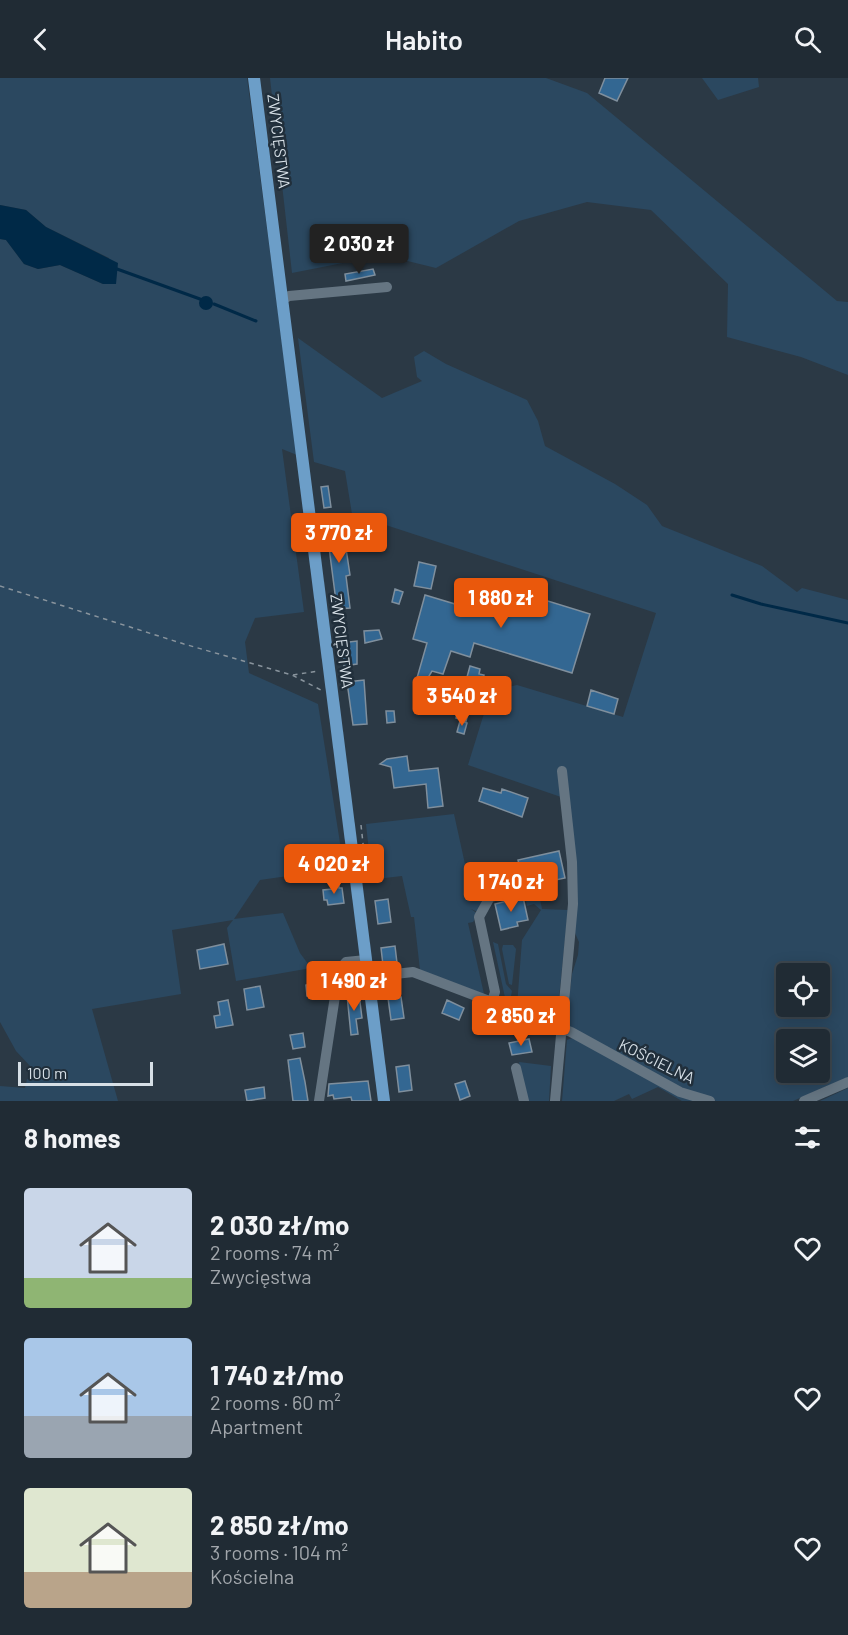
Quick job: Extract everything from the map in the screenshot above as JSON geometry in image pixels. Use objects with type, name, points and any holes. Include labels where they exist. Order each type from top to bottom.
[{"type":"main road","name":"ZWYCIĘSTWA","points":[[254,78],[384,1101]]},
{"type":"street","points":[[283,299],[289,296],[387,286]]},
{"type":"street","points":[[555,1101],[573,904],[572,856],[562,771]]},
{"type":"street","points":[[492,1001],[495,992],[479,917],[490,897],[522,890]]},
{"type":"street","points":[[319,1101],[341,966],[347,962],[366,960]]},
{"type":"street","name":"KOŚCIELNA","points":[[369,977],[411,971],[561,1029],[680,1092],[710,1101]]},
{"type":"street","points":[[516,1068],[524,1101]]},
{"type":"street","points":[[804,1101],[848,1082]]},
{"type":"path","points":[[0,586],[184,644],[292,675],[332,695]]},
{"type":"path","points":[[292,675],[329,668]]},
{"type":"shaded area","points":[[0,78],[247,78],[297,455],[282,449],[304,612],[255,618],[245,642],[249,673],[318,704],[344,868],[260,880],[234,919],[283,913],[300,953],[311,968],[236,981],[227,928],[233,920],[172,930],[181,994],[92,1009],[118,1101],[0,1101],[0,1086],[25,1088],[27,1079],[37,1081],[31,1067],[16,1051],[0,1022],[0,239],[6,240],[24,264],[38,269],[60,265],[103,284],[109,258],[46,227],[26,210],[0,205]]},
{"type":"shaded area","points":[[270,78],[546,78],[587,93],[837,301],[848,302],[848,375],[801,357],[727,337],[728,284],[651,210],[587,202],[519,221],[436,268],[383,255],[292,273]]},
{"type":"shaded area","points":[[702,78],[758,78],[759,87],[718,100]]},
{"type":"shaded area","points":[[0,205],[26,210],[46,227],[118,263],[116,284],[103,284],[60,265],[38,269],[24,264],[6,240],[0,239]]},
{"type":"shaded area","points":[[203,296],[209,296],[213,303],[209,310],[203,310],[199,306],[199,300]]},
{"type":"shaded area","points":[[298,338],[382,398],[422,381],[417,377],[414,357],[424,351],[446,364],[527,400],[538,421],[545,446],[615,484],[647,505],[662,526],[762,566],[797,592],[802,588],[848,600],[848,1077],[793,1101],[716,1101],[685,1090],[566,1026],[572,974],[578,955],[579,942],[575,933],[561,797],[468,765],[491,691],[517,685],[623,717],[656,613],[352,514],[345,471],[314,462]]},
{"type":"shaded area","points":[[454,814],[472,896],[481,896],[483,899],[478,912],[471,909],[478,914],[473,922],[468,923],[484,994],[420,970],[414,917],[411,917],[402,876],[368,880],[370,861],[366,824]]},
{"type":"shaded area","points":[[537,884],[542,909],[568,910],[557,1018],[551,1020],[517,1006],[522,940],[541,910],[534,904],[527,906],[523,887]]},
{"type":"shaded area","points":[[493,942],[498,944],[506,984],[512,991],[510,1001],[506,1002]]},
{"type":"shaded area","points":[[503,945],[513,945],[516,949],[512,985],[509,984]]},
{"type":"shaded area","points":[[572,1038],[700,1101],[682,1101],[658,1087],[632,1099],[629,1094],[614,1101],[562,1101],[567,1040]]},
{"type":"shaded area","points":[[519,1062],[551,1066],[549,1101],[527,1101]]},
{"type":"shaded area","points":[[848,1088],[848,1101],[820,1101]]},
{"type":"building","points":[[605,78],[628,78],[617,101],[599,93]]},
{"type":"building","points":[[373,269],[375,275],[346,281],[345,274]]},
{"type":"building","points":[[328,486],[331,507],[324,508],[321,487]]},
{"type":"building","points":[[342,522],[350,575],[346,576],[350,608],[337,609],[326,524]]},
{"type":"building","points":[[419,562],[436,566],[431,589],[414,586]]},
{"type":"building","points":[[483,581],[590,614],[572,673],[474,643],[470,657],[451,651],[443,674],[432,671],[426,681],[417,678],[427,643],[413,639],[425,595],[475,610]]},
{"type":"building","points":[[395,589],[403,592],[399,604],[392,602]]},
{"type":"building","points":[[379,630],[382,639],[365,643],[364,631]]},
{"type":"building","points":[[357,641],[357,664],[344,666],[341,643]]},
{"type":"building","points":[[470,666],[480,669],[479,674],[484,675],[478,701],[472,699],[466,721],[456,718]]},
{"type":"building","points":[[364,680],[367,724],[353,725],[347,682]]},
{"type":"building","points":[[591,690],[618,699],[614,714],[587,706]]},
{"type":"building","points":[[386,711],[394,711],[395,722],[387,723]]},
{"type":"building","points":[[460,721],[467,723],[464,734],[457,732]]},
{"type":"building","points":[[407,756],[409,771],[438,768],[443,806],[428,808],[426,784],[394,788],[391,767],[380,764],[387,759]]},
{"type":"building","points":[[483,788],[501,793],[502,789],[528,798],[522,817],[479,801]]},
{"type":"building","points":[[559,851],[565,878],[528,886],[521,883],[508,885],[506,877],[521,873],[518,860]]},
{"type":"building","points":[[332,885],[339,885],[339,888],[342,888],[344,903],[328,905],[327,900],[324,900],[323,890],[332,889]]},
{"type":"building","points":[[523,897],[528,920],[517,922],[518,926],[501,930],[495,904]]},
{"type":"building","points":[[388,899],[391,922],[378,924],[375,901]]},
{"type":"building","points":[[224,944],[228,964],[200,969],[197,950]]},
{"type":"building","points":[[395,946],[397,963],[383,965],[381,948]]},
{"type":"building","points":[[322,982],[323,994],[307,996],[306,985]]},
{"type":"building","points":[[260,986],[264,1007],[247,1010],[244,989]]},
{"type":"building","points":[[359,994],[362,1018],[356,1019],[358,1034],[351,1035],[347,995]]},
{"type":"building","points":[[401,997],[404,1018],[391,1020],[388,998]]},
{"type":"building","points":[[228,1000],[233,1025],[216,1028],[214,1016],[220,1015],[218,1002]]},
{"type":"building","points":[[447,1000],[464,1008],[459,1020],[442,1013]]},
{"type":"building","points":[[303,1033],[305,1047],[293,1049],[290,1035]]},
{"type":"building","points":[[529,1039],[532,1052],[512,1055],[509,1043]]},
{"type":"building","points":[[300,1058],[308,1101],[293,1101],[288,1060]]},
{"type":"building","points":[[409,1065],[412,1090],[399,1092],[396,1067]]},
{"type":"building","points":[[368,1081],[371,1101],[352,1101],[351,1097],[334,1099],[333,1095],[328,1096],[329,1084]]},
{"type":"building","points":[[465,1081],[470,1096],[460,1100],[455,1084]]},
{"type":"building","points":[[264,1087],[265,1098],[247,1101],[245,1090]]},
{"type":"waterway","points":[[117,269],[200,299]]},
{"type":"waterway","points":[[214,304],[256,321]]},
{"type":"waterway","points":[[732,595],[761,604],[848,623]]}]
